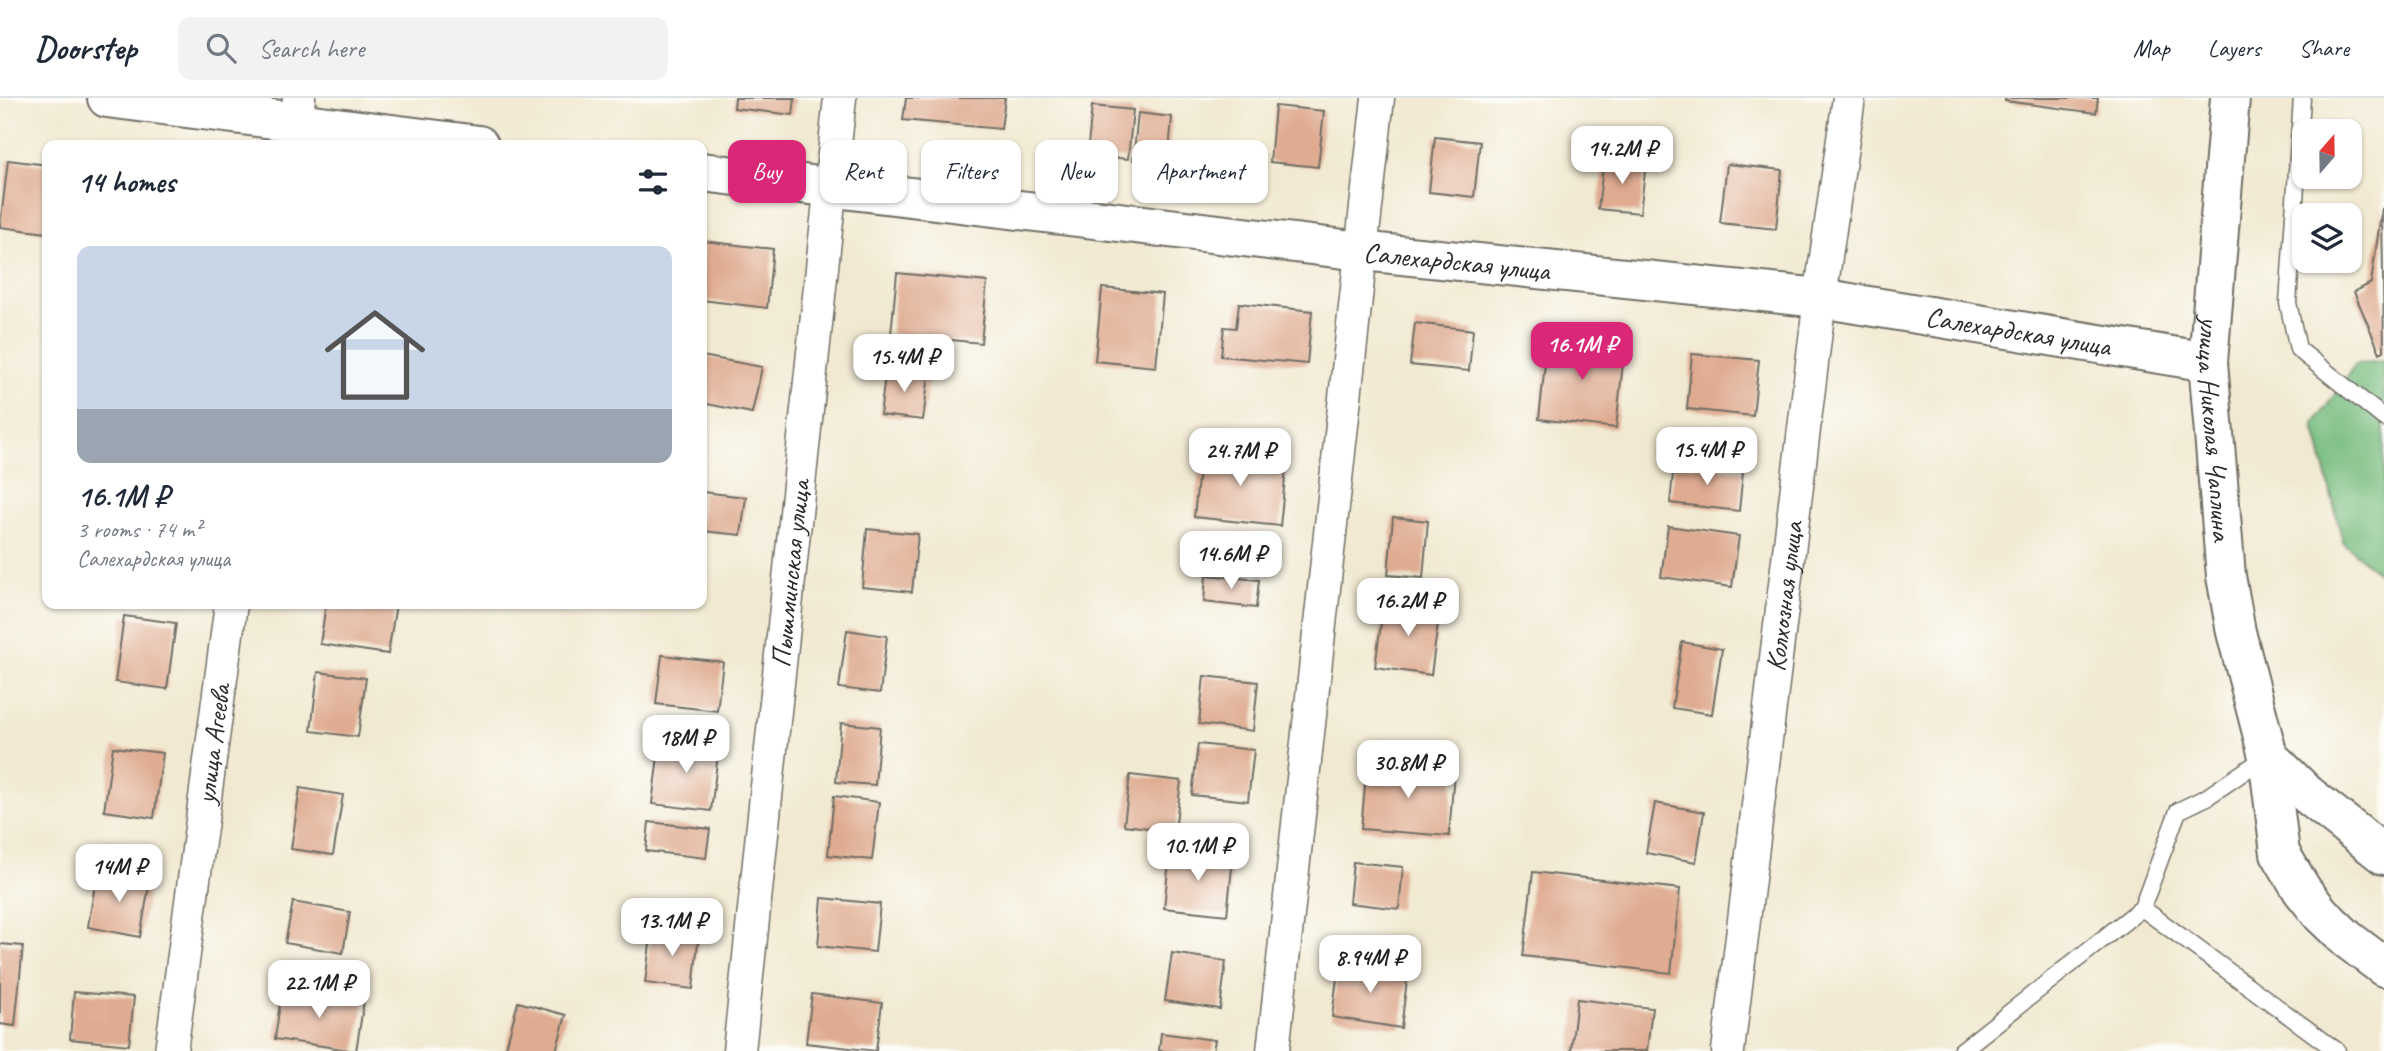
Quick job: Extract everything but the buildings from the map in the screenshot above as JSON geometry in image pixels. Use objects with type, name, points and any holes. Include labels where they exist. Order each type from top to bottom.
[{"type":"street","points":[[107,98],[439,140]]},
{"type":"street","name":"Пышминская улица","points":[[836,140],[840,98]]},
{"type":"street","points":[[1273,1051],[1378,98]]},
{"type":"street","name":"Колхозная улица","points":[[1728,1051],[1820,298],[1849,98]]},
{"type":"street","name":"улица Николая Чаплина","points":[[2230,98],[2208,362],[2226,576],[2236,632],[2268,756],[2280,853],[2302,890],[2321,914],[2347,939],[2384,967]]},
{"type":"street","name":"Салехардская улица","points":[[707,173],[820,186]]},
{"type":"street","name":"Салехардская улица","points":[[907,196],[1361,251],[1820,298],[2208,362]]},
{"type":"street","name":"Пышминская улица","points":[[739,1051],[829,203]]},
{"type":"street","name":"улица Агеева","points":[[171,1051],[230,609]]},
{"type":"street","points":[[2268,756],[2308,795],[2384,855]]},
{"type":"lane","points":[[2302,98],[2288,303],[2298,349],[2384,418]]},
{"type":"lane","points":[[1961,1051],[2142,908],[2178,811],[2207,797],[2268,756]]},
{"type":"lane","points":[[2142,908],[2337,1051]]},
{"type":"green space","points":[[2384,361],[2384,579],[2343,542],[2314,425],[2356,363]]}]
